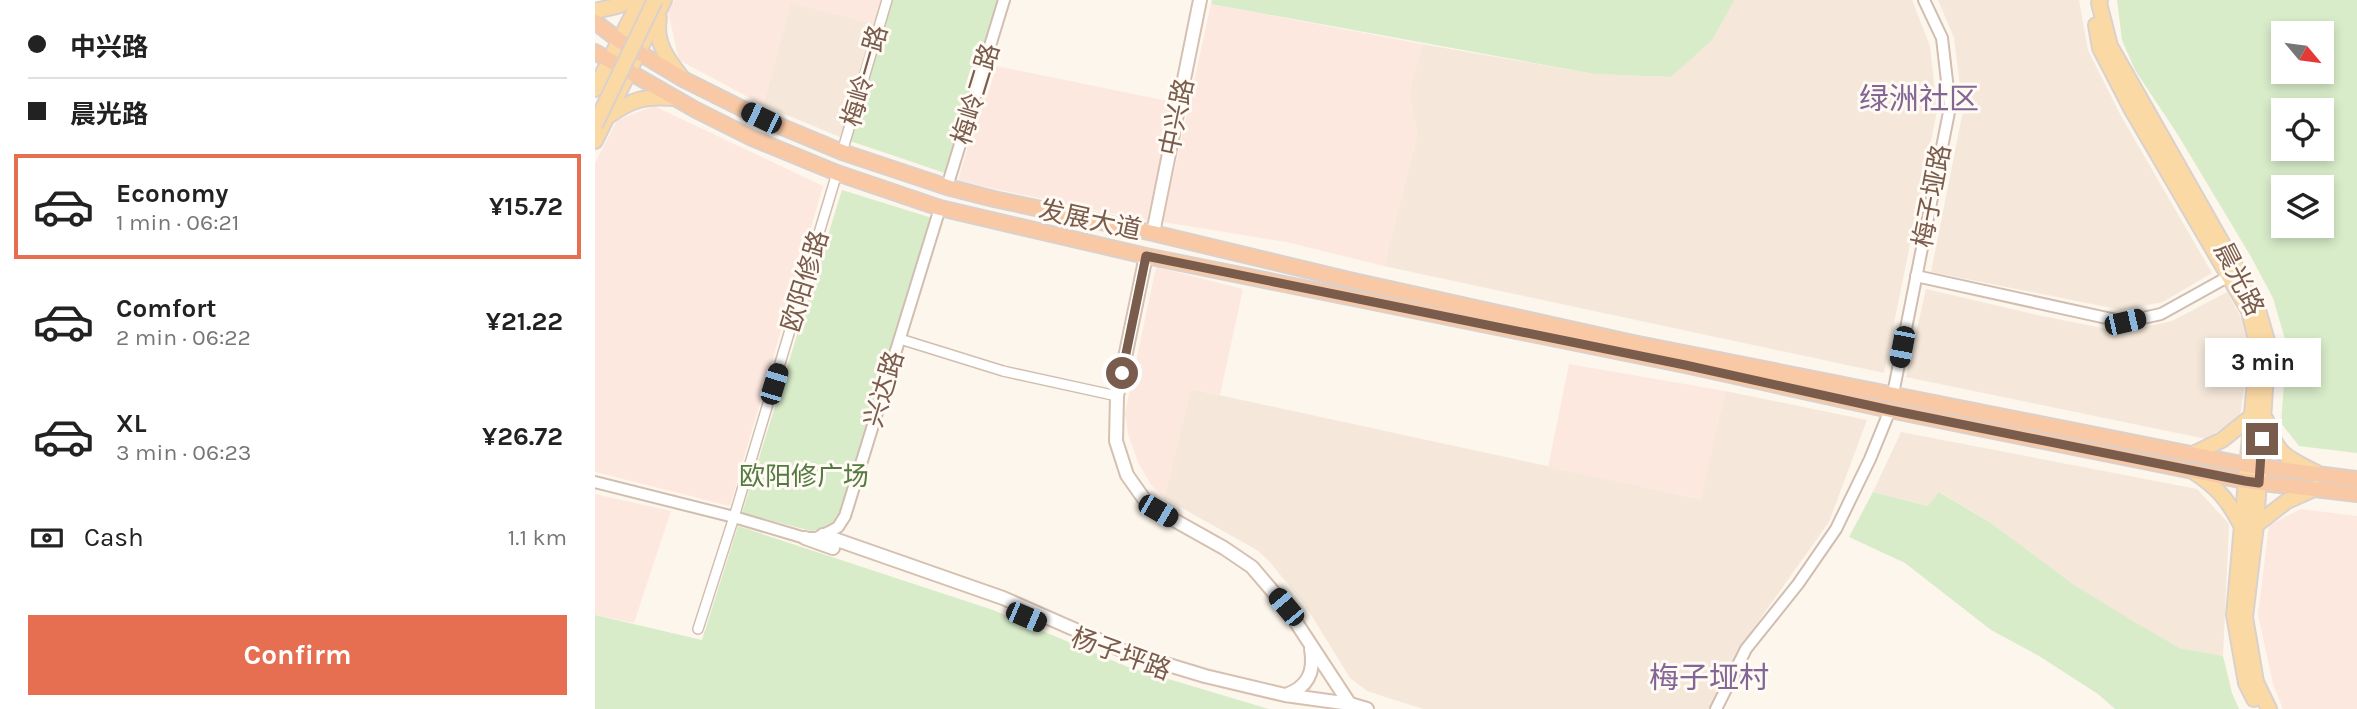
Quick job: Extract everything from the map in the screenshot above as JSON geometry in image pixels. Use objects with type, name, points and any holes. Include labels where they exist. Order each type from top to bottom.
[{"type":"highway","name":"发展大道","points":[[595,22],[620,41],[683,79],[761,118],[842,152],[947,187],[1153,233],[1349,281],[1633,343],[2253,466],[2317,481],[2357,494]]},
{"type":"highway","name":"发展大道","points":[[595,52],[674,98],[752,138],[837,173],[940,208],[1146,256],[2193,471],[2252,482],[2357,479]]},
{"type":"main road","points":[[595,11],[631,0]]},
{"type":"main road","points":[[595,89],[640,0]]},
{"type":"main road","points":[[595,107],[647,0]]},
{"type":"main road","name":"中兴路","points":[[1153,233],[1201,0]]},
{"type":"main road","name":"晨光路","points":[[2092,0],[2100,48],[2132,110],[2233,274]]},
{"type":"main road","name":"晨光路","points":[[2100,0],[2109,46],[2233,274],[2249,311],[2258,346],[2258,414],[2252,482],[2256,525],[2245,617],[2256,682],[2269,709]]},
{"type":"main road","points":[[601,121],[630,72],[660,1]]},
{"type":"main road","points":[[660,1],[657,27],[660,45],[683,79]]},
{"type":"main road","points":[[595,141],[601,121],[660,1]]},
{"type":"main road","points":[[601,121],[623,106],[650,96],[674,98]]},
{"type":"main road","points":[[1146,256],[1117,396],[1116,441],[1127,475],[1139,493],[1158,511],[1252,567],[1286,607],[1351,707]]},
{"type":"main road","points":[[2193,454],[2222,440],[2258,414],[2281,453],[2317,481],[2256,525]]},
{"type":"main road","points":[[2193,471],[2221,492],[2229,501],[2241,525]]},
{"type":"main road","name":"晨光路","points":[[2252,482],[2241,525],[2234,615],[2246,683],[2258,709]]},
{"type":"main road","name":"杨子坪路","points":[[823,536],[1003,598],[1126,652],[1325,709]]},
{"type":"main road","name":"杨子坪路","points":[[805,538],[1000,606],[1129,661],[1200,683],[1285,698]]},
{"type":"main road","points":[[1285,698],[1297,691],[1310,676],[1313,668],[1309,642]]},
{"type":"main road","points":[[1285,698],[1367,709]]},
{"type":"street","name":"梅岭一路","points":[[842,152],[887,0]]},
{"type":"street","name":"梅岭二路","points":[[947,187],[1004,0]]},
{"type":"street","name":"梅子垭路","points":[[1893,394],[1950,107],[1942,38],[1924,0]]},
{"type":"street","name":"欧阳修路","points":[[698,629],[837,173]]},
{"type":"street","name":"兴达路","points":[[823,536],[838,527],[845,516],[940,208]]},
{"type":"street","points":[[1916,276],[2125,322],[2161,314],[2233,274]]},
{"type":"street","points":[[900,339],[1003,371],[1117,396]]},
{"type":"street","points":[[1716,709],[1746,649],[1798,584],[1836,529],[1890,410]]},
{"type":"street","points":[[595,482],[805,538],[823,536]]},
{"type":"shaded area","points":[[674,0],[881,0],[875,24],[791,3],[763,105],[679,60],[668,12]]},
{"type":"shaded area","points":[[1733,0],[1912,0],[1930,46],[1937,111],[1884,373],[1384,266],[1417,135],[1409,93],[1422,44],[1594,74],[1671,77]]},
{"type":"shaded area","points":[[1938,0],[2079,0],[2088,50],[2121,116],[2212,273],[2163,302],[2122,310],[1931,272],[1963,111],[1954,38]]},
{"type":"shaded area","points":[[791,2],[875,24],[840,137],[763,105]]},
{"type":"shaded area","points":[[1211,4],[1422,44],[1409,93],[1417,135],[1384,266],[1286,242],[1163,222]]},
{"type":"shaded area","points":[[991,65],[1173,102],[1147,221],[958,181]]},
{"type":"shaded area","points":[[654,106],[823,186],[730,506],[595,472],[595,163],[617,120]]},
{"type":"shaded area","points":[[1156,267],[1243,289],[1220,395],[1191,389],[1164,498],[1151,485],[1138,462],[1128,434],[1125,413]]},
{"type":"shaded area","points":[[1926,289],[2122,332],[2172,321],[2227,292],[2244,323],[2250,351],[2240,416],[2206,439],[1906,377]]},
{"type":"shaded area","points":[[1569,364],[1725,391],[1701,499],[1548,467]]},
{"type":"shaded area","points":[[1191,389],[1700,499],[1725,391],[1867,420],[1829,522],[1736,653],[1710,709],[1423,709],[1367,691],[1350,678],[1305,605],[1269,561],[1257,550],[1164,498]]},
{"type":"shaded area","points":[[1901,432],[2197,489],[2229,524],[2223,656],[2180,648],[2130,620],[2073,584],[1991,523],[1940,492],[1929,506],[1873,492]]},
{"type":"shaded area","points":[[595,494],[671,511],[634,623],[595,615]]},
{"type":"shaded area","points":[[2301,509],[2357,516],[2357,709],[2283,709],[2273,684],[2258,615],[2269,525]]},
{"type":"green space","points":[[892,0],[998,0],[945,173],[850,141]]},
{"type":"green space","points":[[1212,0],[1734,1],[1712,40],[1671,77],[1594,74],[1211,4]]},
{"type":"green space","points":[[2117,0],[2357,0],[2357,453],[2299,446],[2281,423],[2287,346],[2273,298],[2178,135],[2135,70],[2122,40]]},
{"type":"green space","name":"欧阳修广场","points":[[842,190],[932,218],[842,516],[829,528],[811,531],[742,513]]},
{"type":"green space","points":[[1873,492],[1928,506],[1939,492],[1991,523],[2073,584],[2131,620],[2180,648],[2223,656],[2239,709],[2115,709],[2098,694],[2039,656],[1991,630],[1905,563],[1849,537]]},
{"type":"green space","points":[[738,526],[993,610],[1128,667],[1269,709],[595,709],[595,615],[702,640]]},
{"type":"district","name":"绿洲社区","points":[[1919,99]]},
{"type":"district","name":"梅子垭村","points":[[1709,678]]},
{"type":"route","points":[[1122,373],[1146,256],[2245,481],[2259,483],[2262,439]]}]
